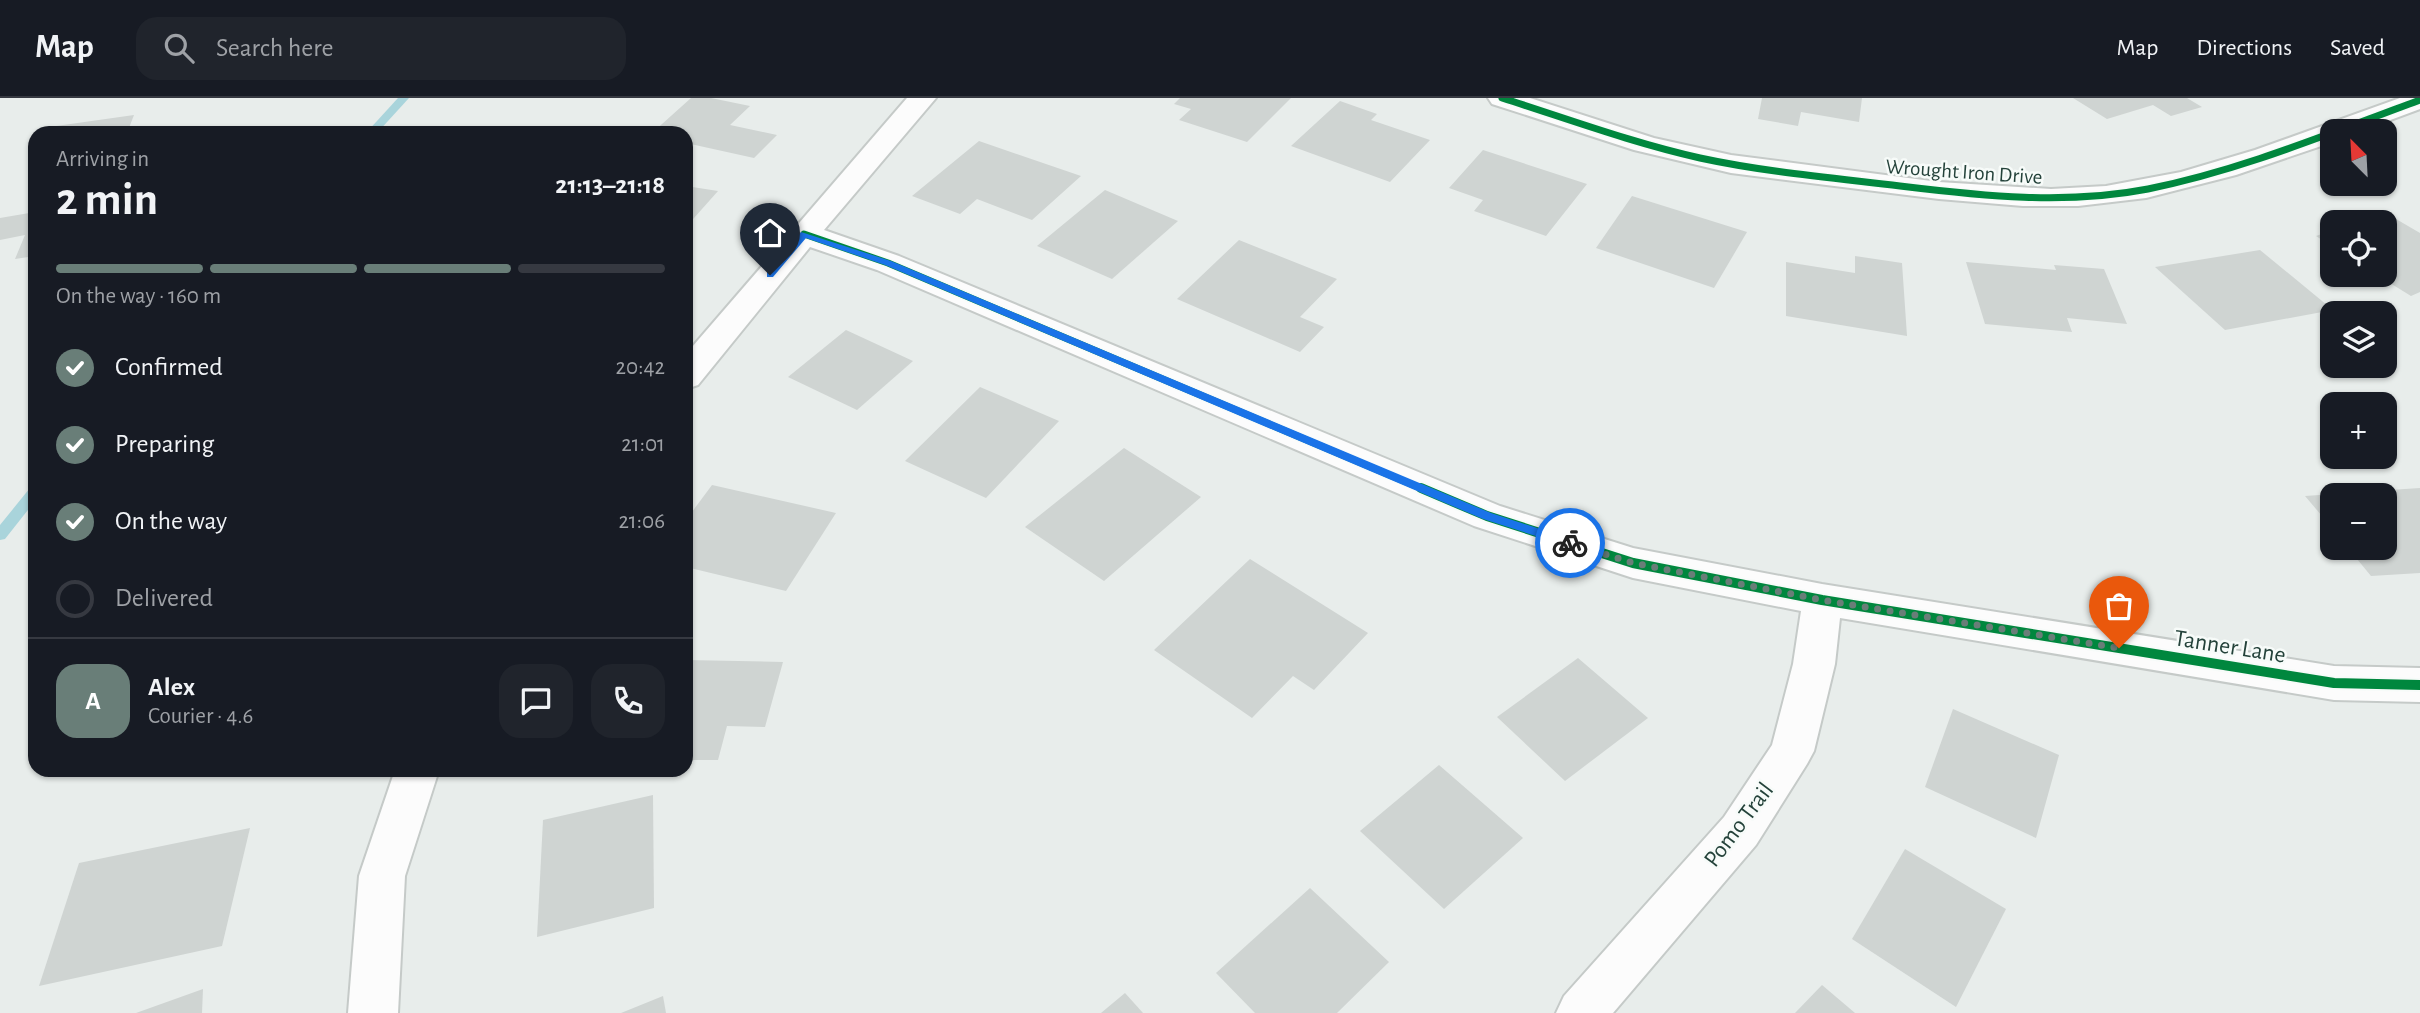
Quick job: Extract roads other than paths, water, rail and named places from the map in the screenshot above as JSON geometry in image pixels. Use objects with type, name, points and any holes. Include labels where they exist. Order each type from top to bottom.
[{"type":"street","points":[[693,369],[804,234],[922,98]]},
{"type":"street","name":"Wrought Iron Drive","points":[[1502,98],[1626,138],[1730,164],[1943,192],[2031,197],[2106,195],[2176,182],[2232,167],[2420,100]]},
{"type":"street","name":"Tanner Lane","points":[[804,234],[888,263],[1487,516],[1633,563],[1822,600],[2334,683],[2420,685]]},
{"type":"street","name":"Pomo Trail","points":[[1581,1013],[1741,831],[1792,751],[1814,664],[1822,600]]},
{"type":"street","points":[[373,1013],[382,876],[415,777]]},
{"type":"waterway","points":[[378,126],[404,98]]},
{"type":"waterway","points":[[0,535],[28,500]]}]
